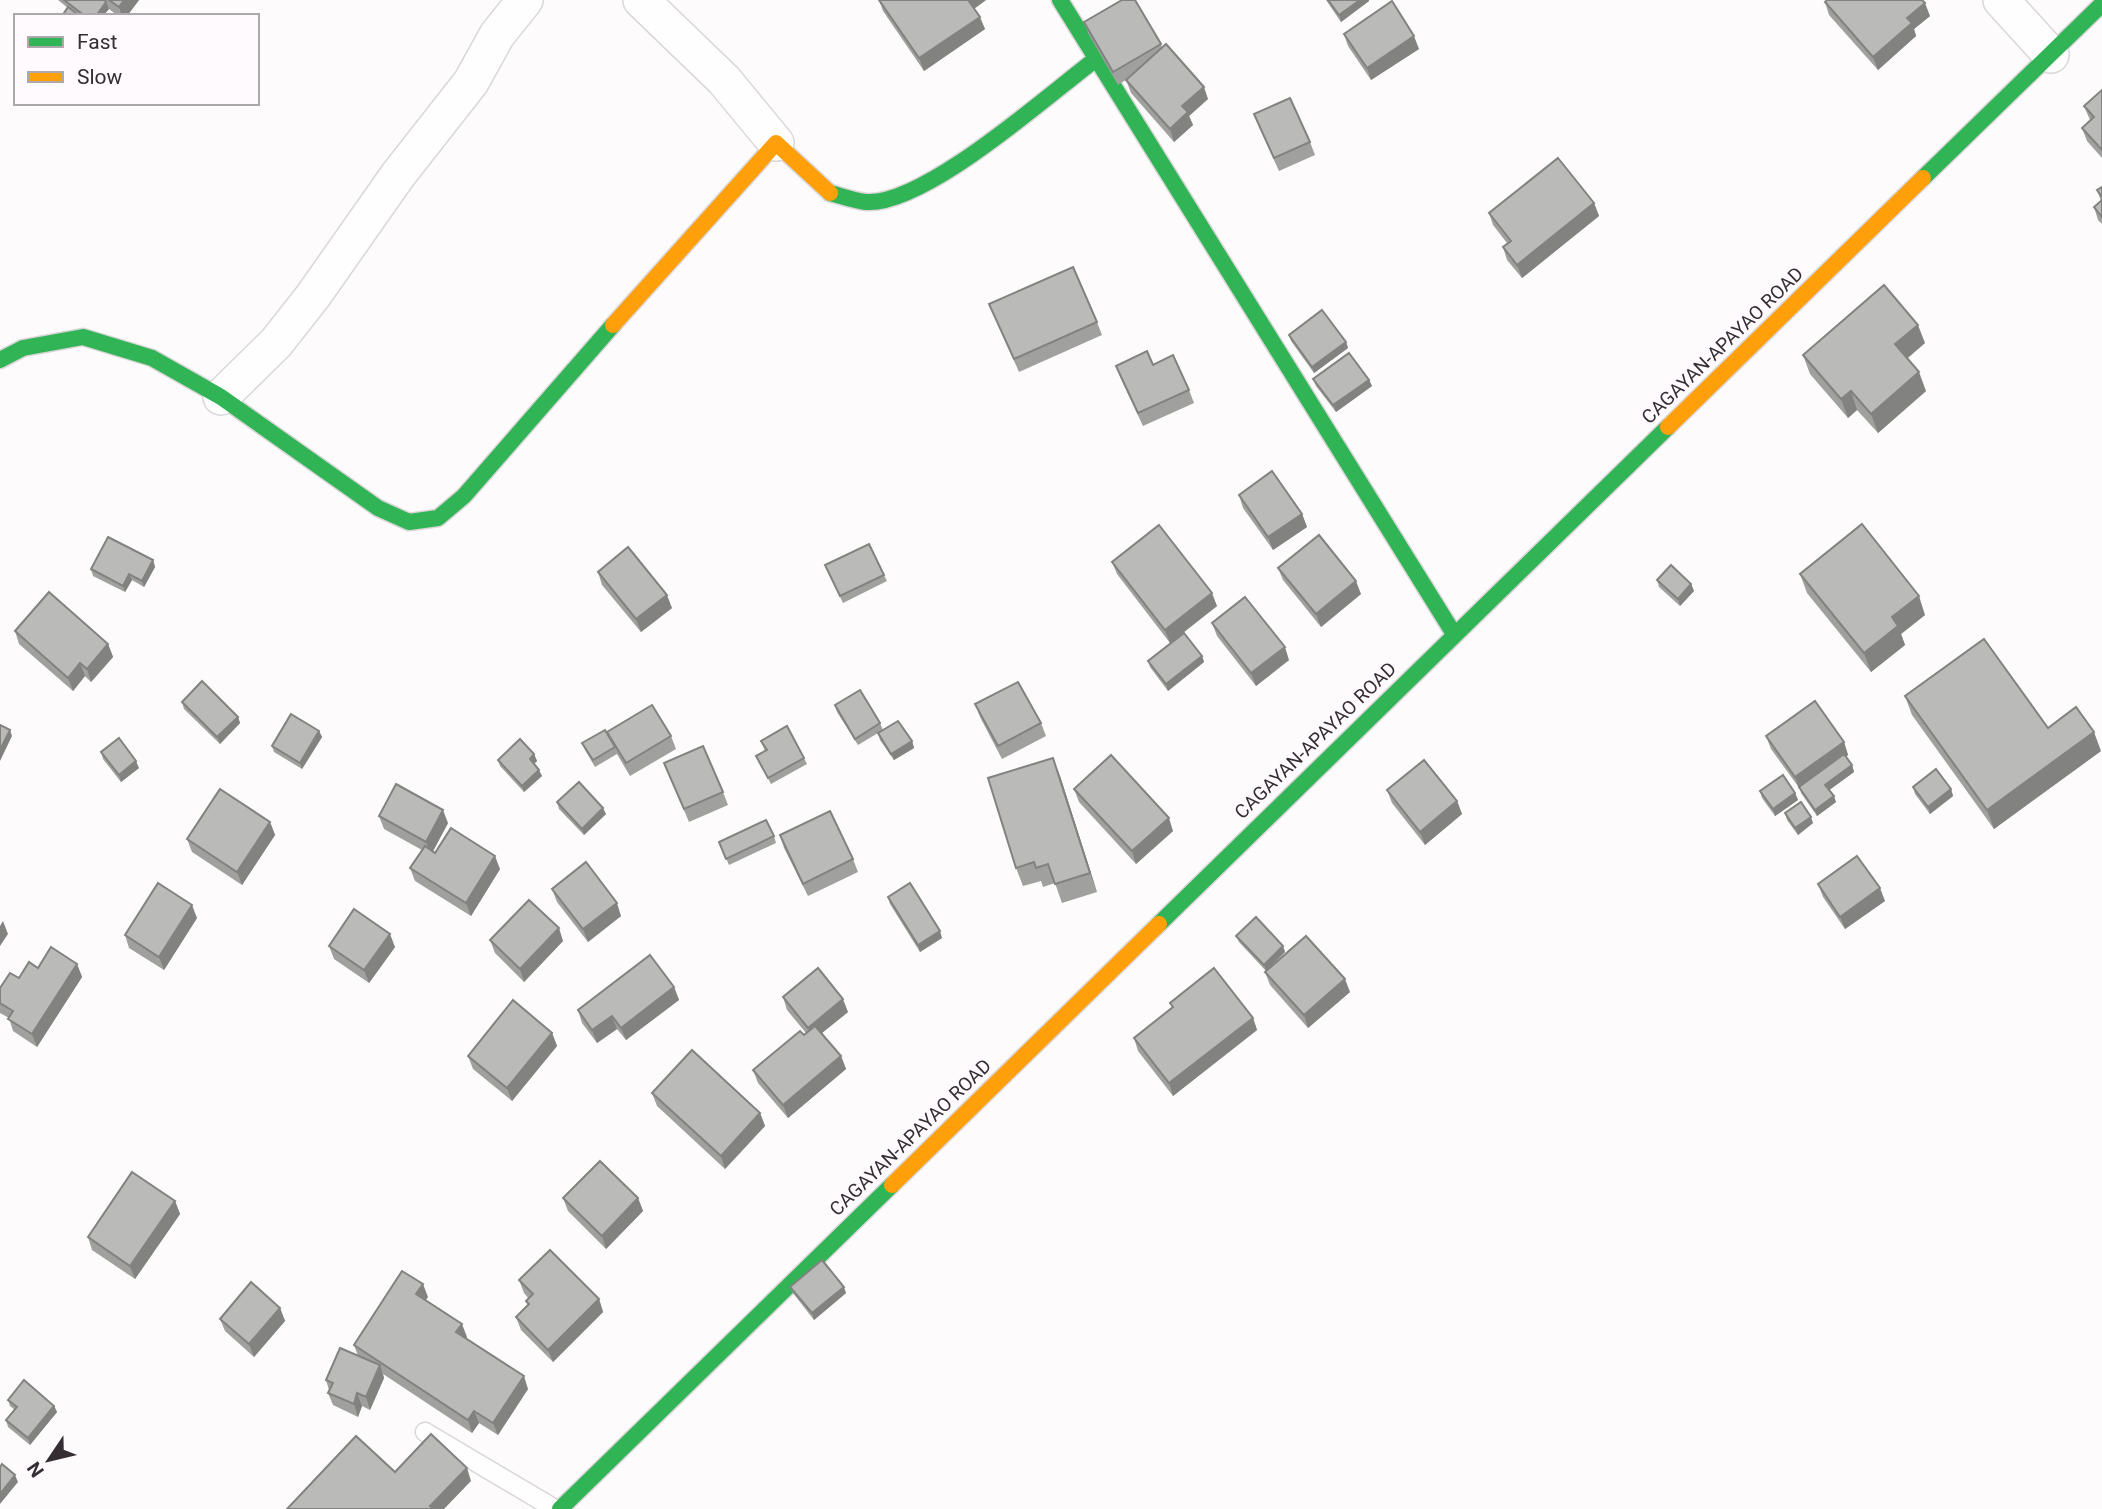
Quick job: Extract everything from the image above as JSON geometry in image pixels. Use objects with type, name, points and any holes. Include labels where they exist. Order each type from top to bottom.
[{"type":"main road","points":[[1060,0],[1217,248],[1454,634]]},
{"type":"main road","name":"CAGAYAN-APAYAO ROAD","points":[[558,1509],[2102,4]]},
{"type":"main road","points":[[0,360],[23,348],[83,337],[152,358],[221,397],[378,508],[409,522],[438,518],[464,496],[541,405],[776,143],[830,193],[867,202],[902,196],[945,174],[1096,59]]},
{"type":"street","points":[[221,397],[276,342],[313,296],[398,175],[471,82],[497,35],[525,0]]},
{"type":"street","points":[[641,0],[724,80],[776,143]]},
{"type":"street","points":[[2001,0],[2051,55]]},
{"type":"lane","points":[[425,1432],[558,1509]]},
{"type":"building","points":[[64,0],[105,0],[97,14],[82,14]]},
{"type":"building","points":[[109,0],[124,0],[119,7]]},
{"type":"building","points":[[879,0],[968,0],[980,17],[919,58]]},
{"type":"building","points":[[1122,0],[1135,0],[1161,44],[1113,72],[1084,22]]},
{"type":"building","points":[[1328,0],[1360,0],[1339,15]]},
{"type":"building","points":[[1922,0],[1925,3],[1907,18],[1912,23],[1873,57],[1825,2]]},
{"type":"building","points":[[1392,1],[1414,36],[1367,68],[1344,34]]},
{"type":"building","points":[[68,7],[77,14],[63,14]]},
{"type":"building","points":[[1166,44],[1204,87],[1182,106],[1188,112],[1170,129],[1126,80]]},
{"type":"building","points":[[2102,90],[2102,150],[2082,128],[2094,117],[2084,106]]},
{"type":"building","points":[[1290,98],[1310,142],[1274,158],[1254,114]]},
{"type":"building","points":[[1558,158],[1594,203],[1517,265],[1503,247],[1511,241],[1489,213]]},
{"type":"building","points":[[2102,200],[2102,217],[2094,207]]},
{"type":"building","points":[[1073,267],[1097,322],[1014,359],[989,304]]},
{"type":"building","points":[[1884,285],[1918,325],[1895,344],[1919,372],[1871,414],[1851,391],[1841,399],[1803,355]]},
{"type":"building","points":[[1322,310],[1346,342],[1312,367],[1289,335]]},
{"type":"building","points":[[1147,351],[1153,365],[1173,355],[1189,390],[1138,413],[1116,366]]},
{"type":"building","points":[[1349,353],[1369,380],[1333,405],[1313,379]]},
{"type":"building","points":[[1272,471],[1302,514],[1268,537],[1239,495]]},
{"type":"building","points":[[1862,524],[1919,596],[1892,617],[1898,626],[1864,653],[1800,574]]},
{"type":"building","points":[[1159,525],[1212,593],[1165,630],[1112,562]]},
{"type":"building","points":[[1319,535],[1356,581],[1316,614],[1278,568]]},
{"type":"building","points":[[108,537],[153,560],[142,581],[129,574],[123,586],[91,569]]},
{"type":"building","points":[[869,544],[884,575],[840,596],[825,565]]},
{"type":"building","points":[[628,547],[667,595],[636,619],[598,572]]},
{"type":"building","points":[[1671,565],[1691,584],[1678,599],[1657,580]]},
{"type":"building","points":[[49,592],[108,644],[87,669],[80,663],[68,678],[15,631]]},
{"type":"building","points":[[1245,597],[1285,647],[1251,673],[1212,623]]},
{"type":"building","points":[[1184,633],[1202,656],[1166,684],[1148,661]]},
{"type":"building","points":[[1984,639],[2048,728],[2076,707],[2094,732],[1987,810],[1905,696]]},
{"type":"building","points":[[202,681],[238,717],[217,737],[182,702]]},
{"type":"building","points":[[1018,682],[1041,723],[998,746],[975,704]]},
{"type":"building","points":[[860,690],[880,723],[855,739],[835,705]]},
{"type":"building","points":[[1815,701],[1844,742],[1795,777],[1766,736]]},
{"type":"building","points":[[652,705],[671,736],[626,763],[607,732]]},
{"type":"building","points":[[291,714],[319,731],[300,763],[272,746]]},
{"type":"building","points":[[898,721],[912,741],[891,754],[878,733]]},
{"type":"building","points":[[0,725],[10,730],[0,750]]},
{"type":"building","points":[[787,726],[804,758],[768,778],[756,756],[767,750],[761,741]]},
{"type":"building","points":[[605,730],[615,747],[593,760],[582,743]]},
{"type":"building","points":[[119,738],[136,761],[119,775],[101,752]]},
{"type":"building","points":[[520,739],[534,754],[530,759],[539,770],[522,786],[498,760]]},
{"type":"building","points":[[703,746],[723,792],[684,809],[664,763]]},
{"type":"building","points":[[1844,754],[1852,765],[1825,785],[1834,796],[1815,810],[1799,787]]},
{"type":"building","points":[[1111,755],[1169,818],[1132,851],[1074,789]]},
{"type":"building","points":[[1053,758],[1090,873],[1055,884],[1048,864],[1036,868],[1034,862],[1016,868],[988,778]]},
{"type":"building","points":[[1424,760],[1457,801],[1420,832],[1387,790]]},
{"type":"building","points":[[1936,769],[1951,789],[1928,807],[1913,787]]},
{"type":"building","points":[[1783,775],[1795,793],[1773,809],[1760,791]]},
{"type":"building","points":[[579,782],[603,808],[582,829],[557,802]]},
{"type":"building","points":[[396,784],[443,810],[426,842],[379,816]]},
{"type":"building","points":[[220,789],[270,822],[237,872],[187,839]]},
{"type":"building","points":[[1801,802],[1811,817],[1795,828],[1785,813]]},
{"type":"building","points":[[830,811],[853,859],[803,884],[780,835]]},
{"type":"building","points":[[766,820],[774,836],[726,859],[719,842]]},
{"type":"building","points":[[451,828],[495,856],[466,903],[410,868],[425,846],[435,853]]},
{"type":"building","points":[[1857,856],[1880,888],[1840,917],[1818,884]]},
{"type":"building","points":[[586,862],[617,903],[583,929],[552,889]]},
{"type":"building","points":[[158,883],[192,905],[159,957],[125,935]]},
{"type":"building","points":[[910,883],[940,931],[918,945],[888,897]]},
{"type":"building","points":[[529,900],[559,928],[520,969],[490,940]]},
{"type":"building","points":[[354,909],[390,934],[364,970],[329,946]]},
{"type":"building","points":[[1256,917],[1283,946],[1264,965],[1236,936]]},
{"type":"building","points":[[1306,936],[1345,979],[1304,1015],[1265,972]]},
{"type":"building","points":[[51,947],[77,964],[32,1034],[8,1019],[13,1011],[0,1003],[0,988],[10,973],[19,978],[29,962],[38,968]]},
{"type":"building","points":[[650,955],[674,987],[621,1028],[612,1016],[592,1030],[578,1010]]},
{"type":"building","points":[[818,968],[843,999],[808,1028],[783,997]]},
{"type":"building","points":[[1214,968],[1253,1018],[1169,1083],[1134,1038],[1173,1007],[1170,1003]]},
{"type":"building","points":[[513,1000],[552,1033],[507,1088],[468,1056]]},
{"type":"building","points":[[815,1026],[841,1056],[783,1105],[753,1070],[800,1031],[804,1035]]},
{"type":"building","points":[[692,1050],[760,1113],[721,1156],[652,1093]]},
{"type":"building","points":[[600,1161],[638,1198],[602,1236],[563,1198]]},
{"type":"building","points":[[132,1172],[175,1201],[130,1266],[88,1237]]},
{"type":"building","points":[[550,1250],[599,1299],[548,1350],[516,1317],[529,1304],[526,1301],[533,1294],[519,1280]]},
{"type":"building","points":[[822,1260],[844,1287],[812,1313],[790,1287]]},
{"type":"building","points":[[402,1271],[423,1284],[416,1294],[462,1324],[456,1332],[524,1376],[493,1423],[474,1411],[468,1420],[354,1345]]},
{"type":"building","points":[[251,1282],[280,1308],[249,1344],[220,1319]]},
{"type":"building","points":[[340,1348],[380,1365],[366,1397],[357,1393],[354,1404],[328,1393],[333,1383],[326,1380]]},
{"type":"building","points":[[24,1380],[54,1406],[28,1438],[6,1420],[17,1407],[8,1400]]},
{"type":"building","points":[[431,1434],[467,1468],[430,1506],[433,1509],[287,1509],[356,1436],[395,1472]]},
{"type":"building","points":[[2,1464],[15,1475],[0,1494],[0,1467]]},
{"type":"traffic: fast","points":[[1060,0],[1454,634]]},
{"type":"traffic: fast","points":[[1923,178],[2102,4]]},
{"type":"traffic: fast","points":[[830,193],[866,202],[891,199],[920,187],[984,146],[1096,59]]},
{"type":"traffic: fast","points":[[0,360],[23,348],[83,337],[152,358],[221,397],[378,508],[409,522],[438,518],[464,496],[613,325]]},
{"type":"traffic: fast","points":[[1159,924],[1668,427]]},
{"type":"traffic: fast","points":[[560,1509],[892,1185]]},
{"type":"traffic: slow","points":[[613,325],[776,143],[830,193]]},
{"type":"traffic: slow","points":[[1668,427],[1923,178]]},
{"type":"traffic: slow","points":[[892,1185],[1159,924]]}]
